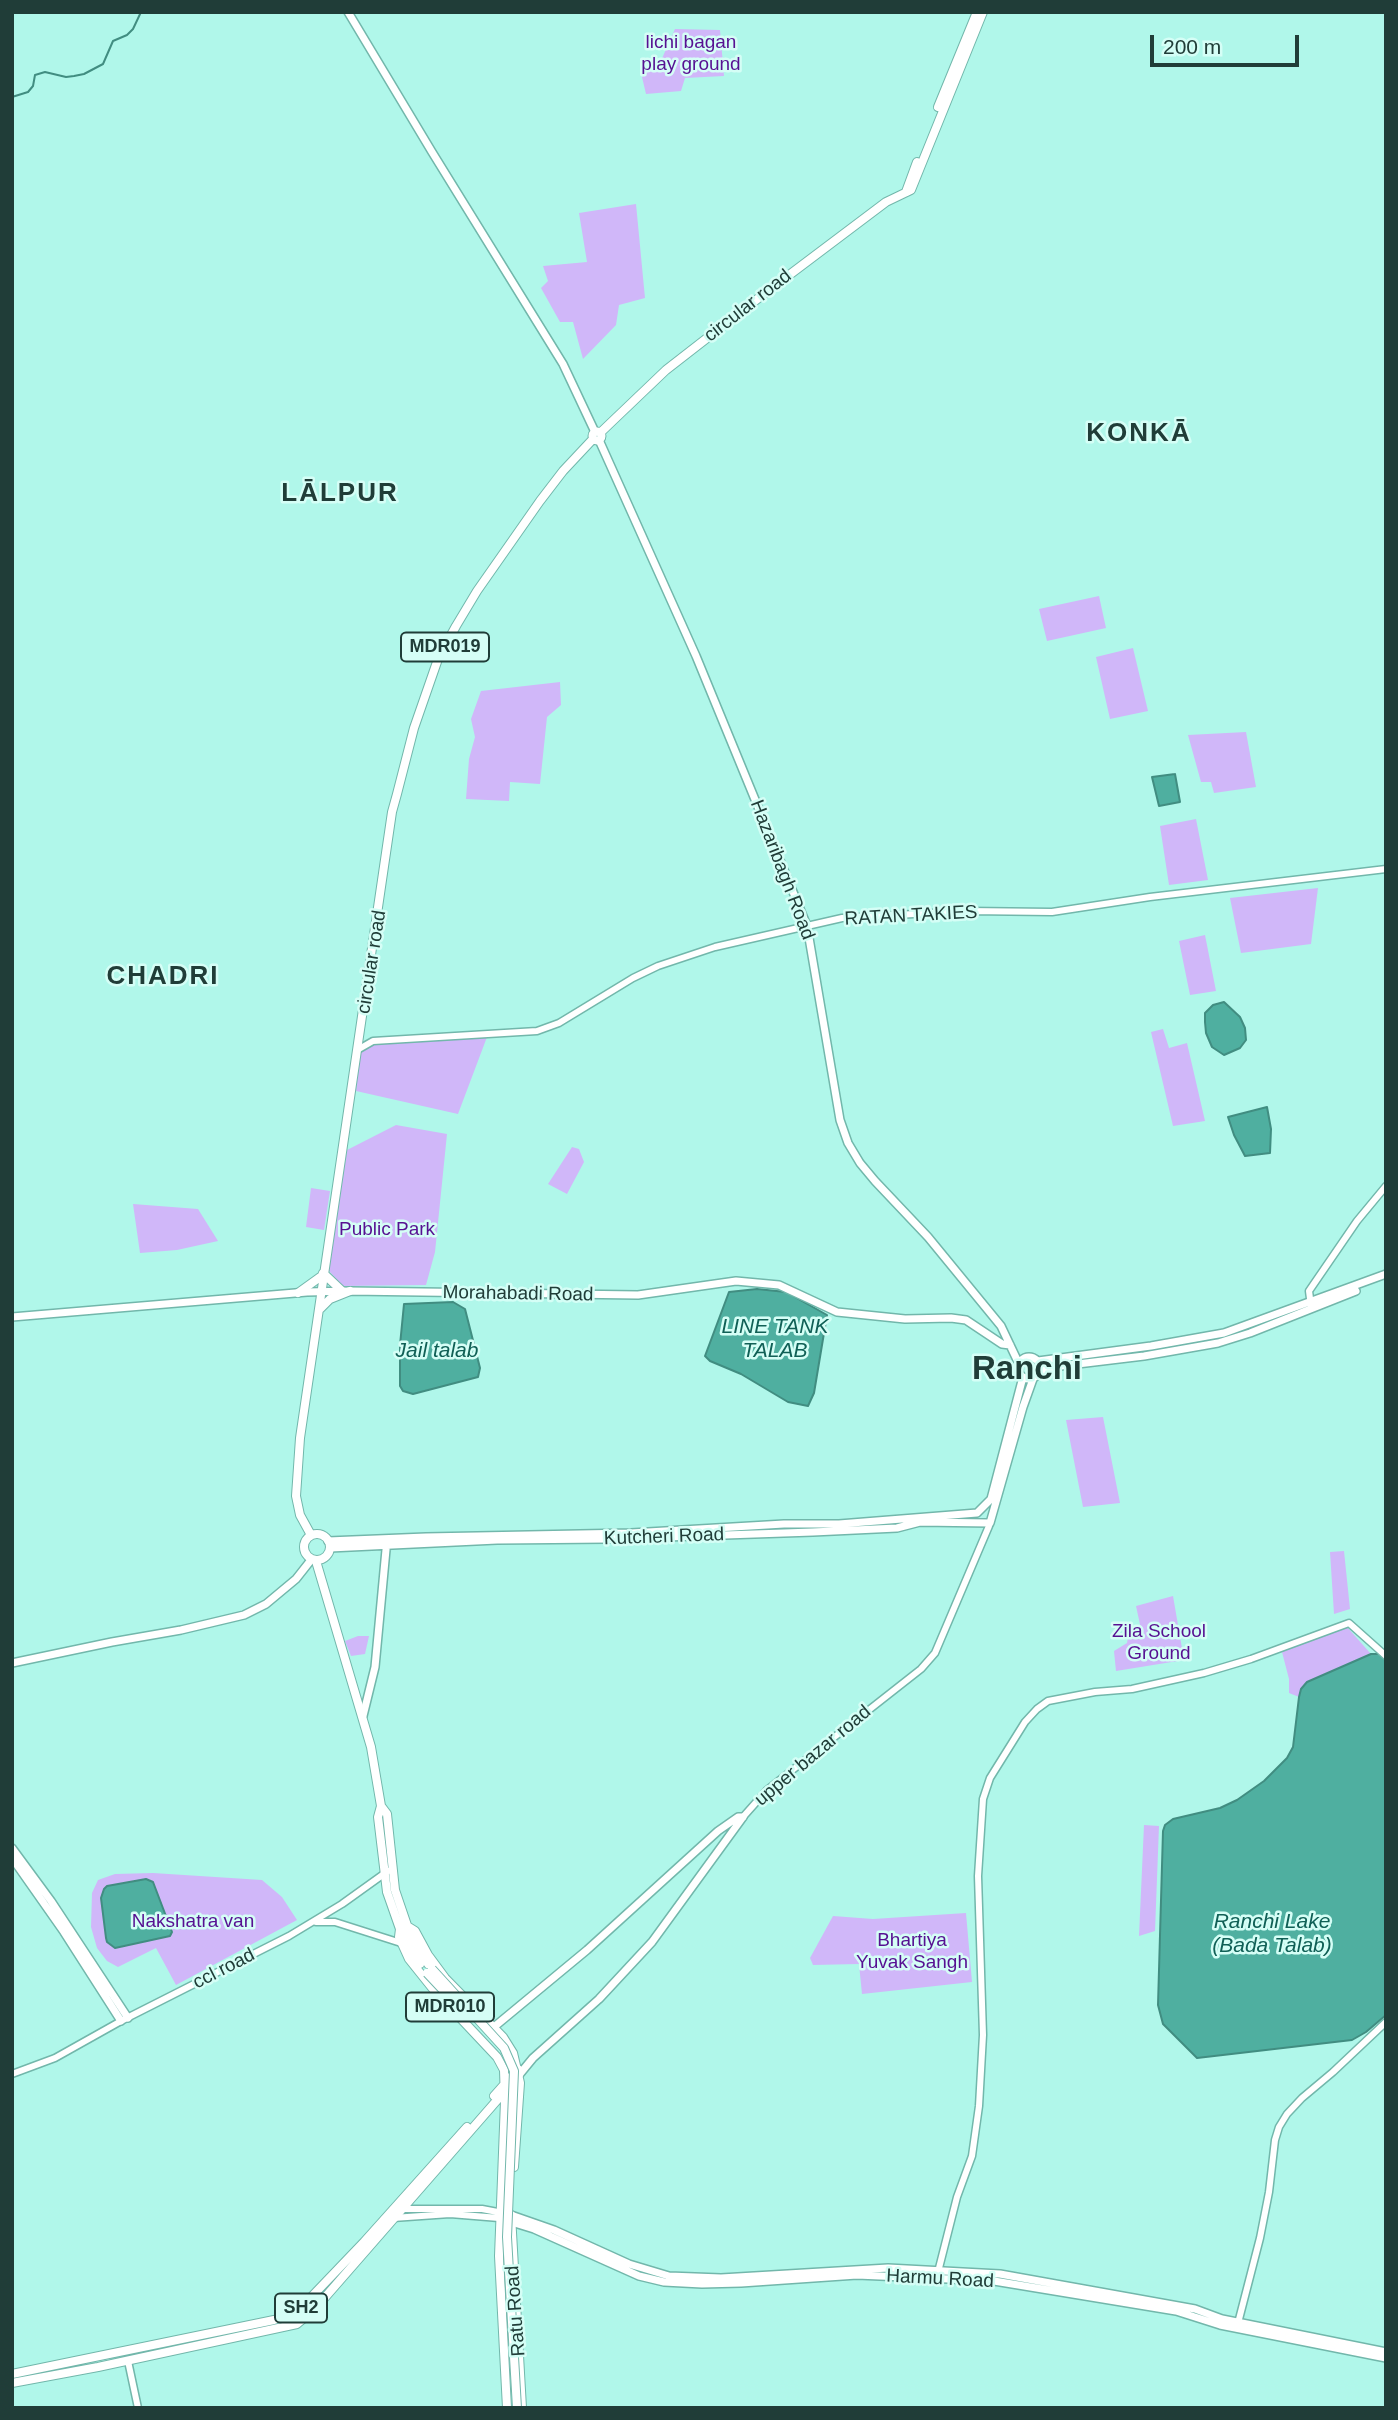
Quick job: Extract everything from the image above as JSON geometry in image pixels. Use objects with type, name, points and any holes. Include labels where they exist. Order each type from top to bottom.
[{"type":"main road","name":"Hazaribagh Road","points":[[348,12],[562,364],[696,656],[807,926],[840,1120],[848,1143],[875,1181],[928,1237],[1001,1325],[1019,1364]]},
{"type":"main road","points":[[909,191],[977,12]]},
{"type":"main road","points":[[909,191],[983,12]]},
{"type":"main road","name":"circular road","points":[[314,1560],[307,1557],[303,1548],[311,1535],[298,1506],[296,1479],[300,1438],[392,812],[414,728],[438,659],[477,591],[540,501],[563,471],[597,436],[666,370],[875,210],[909,191]]},
{"type":"main road","points":[[323,1274],[346,1291],[330,1299],[319,1309],[303,1293],[323,1274]]},
{"type":"main road","points":[[1012,1349],[1038,1361],[1210,1336],[1311,1305],[1386,1277]]},
{"type":"main road","name":"Morahabadi Road","points":[[12,1317],[321,1292],[638,1295],[736,1281],[779,1286],[837,1312],[905,1319],[966,1320],[1012,1349]]},
{"type":"main road","points":[[990,1522],[1023,1407],[1033,1379],[1041,1371],[1219,1343],[1250,1333],[1311,1305]]},
{"type":"main road","points":[[1027,1357],[1019,1364],[1019,1371],[1023,1377],[1033,1379]]},
{"type":"main road","points":[[1038,1361],[1041,1371]]},
{"type":"main road","points":[[329,1545],[784,1524],[839,1524],[970,1515],[977,1513],[991,1499],[1023,1377]]},
{"type":"main road","name":"Kutcheri Road","points":[[388,1541],[813,1532],[897,1528],[920,1522],[990,1522]]},
{"type":"main road","points":[[311,1535],[321,1535],[329,1545]]},
{"type":"main road","points":[[363,1716],[375,1667],[388,1541]]},
{"type":"main road","points":[[12,1663],[244,1615],[266,1604],[314,1560],[326,1557],[329,1545]]},
{"type":"main road","points":[[314,1560],[363,1716],[381,1806],[387,1814],[395,1890],[404,1927]]},
{"type":"main road","points":[[296,1579],[318,1573]]},
{"type":"main road","points":[[381,1806],[378,1817],[387,1892],[404,1927],[429,1971],[504,2048],[514,2071],[507,2236],[512,2408]]},
{"type":"main road","name":"MDR010","points":[[494,2027],[587,1950],[718,1830],[738,1817],[743,1817]]},
{"type":"main road","name":"upper bazar road","points":[[506,2086],[599,1999],[652,1942],[743,1817]]},
{"type":"main road","points":[[12,1848],[51,1901],[124,2019]]},
{"type":"main road","points":[[12,1858],[124,2019]]},
{"type":"main road","name":"MDR010","points":[[499,2215],[506,2086],[504,2070],[497,2057],[433,1989],[410,1959],[398,1937],[404,1927],[415,1931],[445,1978],[494,2027],[511,2048],[521,2070],[511,2218]]},
{"type":"main road","name":"SH2","points":[[12,2383],[297,2324],[314,2310],[506,2086]]},
{"type":"main road","name":"SH2","points":[[12,2374],[289,2316],[311,2299],[385,2218],[397,2212]]},
{"type":"main road","name":"Harmu Road","points":[[499,2215],[554,2230],[629,2264],[669,2276],[720,2278],[869,2268],[993,2281],[1176,2311],[1386,2358]]},
{"type":"main road","name":"Ratu Road","points":[[499,2215],[512,2408]]},
{"type":"main road","name":"Ratu Road","points":[[511,2218],[522,2408]]},
{"type":"main road","name":"Harmu Road","points":[[1237,2325],[1386,2352]]},
{"type":"street","name":"RATAN TAKIES","points":[[359,1049],[373,1041],[537,1031],[559,1023],[657,966],[715,947],[842,918],[968,911],[1052,912],[1164,895],[1386,869]]},
{"type":"street","points":[[361,1035],[373,1041]]},
{"type":"street","points":[[1311,1305],[1309,1290],[1357,1221],[1386,1186]]},
{"type":"street","name":"upper bazar road","points":[[743,1817],[767,1790],[920,1669],[935,1653],[990,1522]]},
{"type":"street","points":[[938,2275],[957,2197],[972,2156],[979,2106],[983,2035],[978,1876],[983,1799],[990,1778],[1025,1722],[1048,1702],[1095,1692],[1132,1689],[1203,1673],[1251,1659],[1349,1623],[1386,1656]]},
{"type":"street","name":"ccl road","points":[[12,2074],[55,2059],[124,2019],[289,1936],[342,1904],[393,1868]]},
{"type":"street","points":[[310,1923],[335,1922],[401,1943]]},
{"type":"street","points":[[1237,2325],[1258,2246],[1279,2127],[1302,2098],[1386,2022]]},
{"type":"street","points":[[397,2212],[465,2208],[499,2215]]},
{"type":"street","points":[[397,2212],[499,2215]]},
{"type":"street","points":[[128,2361],[138,2408]]},
{"type":"green space","name":"lichi bagan play ground","points":[[675,29],[720,30],[724,76],[685,78],[681,91],[646,94],[642,77],[656,60],[656,72]]},
{"type":"green space","points":[[636,204],[645,298],[619,305],[616,325],[583,359],[573,322],[560,322],[541,288],[548,281],[543,266],[587,262],[579,213]]},
{"type":"green space","points":[[1099,596],[1106,628],[1047,641],[1039,609]]},
{"type":"green space","points":[[1133,648],[1148,711],[1110,719],[1096,657]]},
{"type":"green space","points":[[560,682],[561,705],[547,717],[540,784],[510,782],[509,801],[466,799],[469,759],[475,737],[471,719],[481,691]]},
{"type":"green space","points":[[1246,732],[1256,787],[1214,793],[1211,782],[1201,782],[1188,735]]},
{"type":"green space","points":[[1196,819],[1208,880],[1169,885],[1160,826]]},
{"type":"green space","points":[[1318,888],[1311,944],[1241,953],[1230,898]]},
{"type":"green space","points":[[1205,935],[1216,991],[1190,995],[1179,941]]},
{"type":"green space","points":[[1163,1029],[1169,1048],[1187,1043],[1205,1121],[1173,1126],[1151,1032]]},
{"type":"green space","points":[[487,1037],[458,1114],[356,1091],[360,1050],[372,1044]]},
{"type":"green space","name":"Public Park","points":[[396,1125],[447,1134],[435,1252],[426,1285],[343,1286],[329,1271],[347,1150]]},
{"type":"green space","points":[[572,1147],[579,1149],[584,1162],[567,1194],[548,1184]]},
{"type":"green space","points":[[311,1188],[330,1191],[324,1230],[306,1227]]},
{"type":"green space","points":[[133,1204],[198,1209],[218,1241],[177,1250],[140,1253]]},
{"type":"green space","points":[[1103,1417],[1120,1503],[1083,1507],[1066,1420]]},
{"type":"green space","points":[[1344,1551],[1350,1609],[1334,1614],[1330,1552]]},
{"type":"green space","name":"Zila School Ground","points":[[1173,1596],[1184,1660],[1116,1671],[1114,1651],[1127,1643],[1129,1632],[1141,1629],[1136,1606]]},
{"type":"green space","points":[[1347,1627],[1371,1654],[1307,1682],[1299,1697],[1289,1693],[1289,1679],[1282,1652]]},
{"type":"green space","points":[[358,1636],[369,1636],[365,1654],[351,1656],[345,1641]]},
{"type":"green space","points":[[1144,1825],[1159,1826],[1155,1931],[1139,1936]]},
{"type":"green space","name":"Nakshatra van","points":[[153,1873],[262,1880],[282,1897],[297,1920],[176,1985],[156,1948],[118,1967],[107,1961],[97,1948],[91,1927],[92,1893],[98,1880],[115,1874]]},
{"type":"green space","name":"Bhartiya Yuvak Sangh","points":[[966,1913],[972,1982],[862,1994],[859,1964],[813,1965],[810,1958],[833,1916],[873,1919]]},
{"type":"water","points":[[1175,774],[1180,802],[1159,806],[1152,777]]},
{"type":"water","points":[[1224,1002],[1240,1017],[1246,1040],[1240,1048],[1224,1055],[1212,1047],[1206,1033],[1205,1013],[1213,1005]]},
{"type":"water","points":[[1267,1107],[1271,1129],[1270,1153],[1245,1156],[1228,1117]]},
{"type":"water","name":"LINE TANK TALAB","points":[[757,1289],[786,1292],[827,1315],[814,1393],[808,1406],[788,1402],[705,1356],[729,1292]]},
{"type":"water","name":"Jail talab","points":[[453,1302],[465,1309],[480,1368],[478,1377],[413,1394],[403,1391],[400,1386],[400,1345],[404,1304]]},
{"type":"water","name":"Ranchi Lake (Bada Talab)","points":[[1371,1654],[1381,1654],[1386,1660],[1386,2015],[1352,2040],[1197,2058],[1163,2024],[1158,2005],[1165,1825],[1173,1819],[1220,1808],[1264,1781],[1287,1758],[1293,1747],[1301,1689],[1307,1682]]},
{"type":"water","points":[[146,1879],[153,1882],[172,1932],[170,1936],[115,1948],[106,1938],[101,1898],[104,1889],[107,1886]]},
{"type":"waterway","points":[[12,97],[28,92],[33,86],[35,75],[45,72],[74,76],[103,64],[113,41],[133,29],[141,12]]},
{"type":"district","name":"KONKĀ","points":[[1139,434]]},
{"type":"district","name":"LĀLPUR","points":[[340,494]]},
{"type":"district","name":"CHADRI","points":[[163,977]]},
{"type":"district","name":"Ranchi","points":[[1027,1370]]}]
